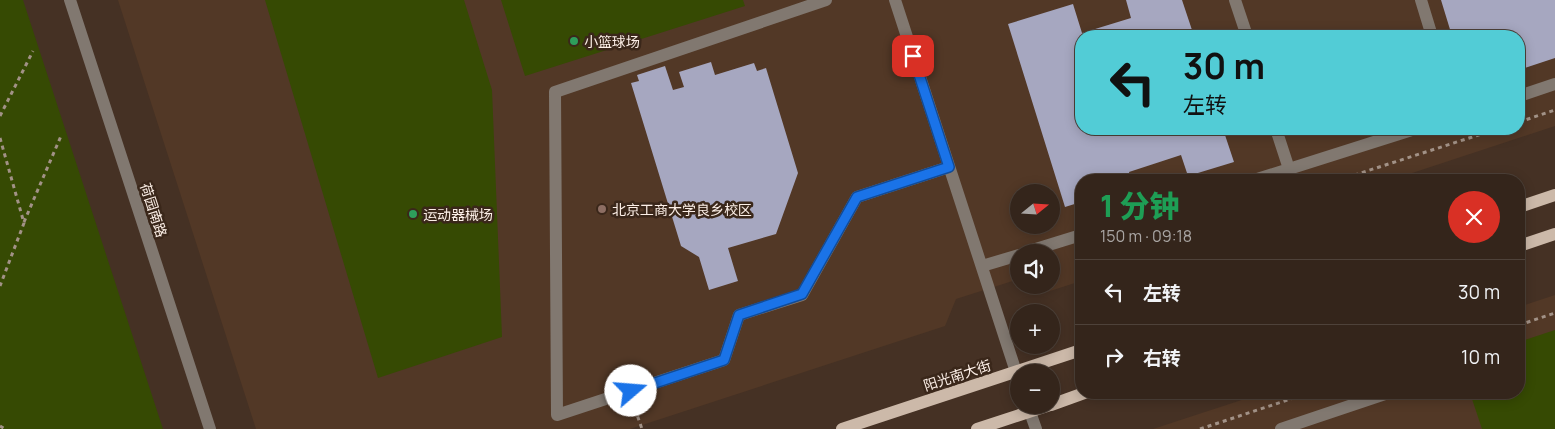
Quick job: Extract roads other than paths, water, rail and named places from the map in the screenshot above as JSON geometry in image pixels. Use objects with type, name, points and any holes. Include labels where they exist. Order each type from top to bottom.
[{"type":"main road","points":[[1525,205],[1555,195]]},
{"type":"main road","points":[[1525,244],[1555,234]]},
{"type":"main road","name":"阳光南大街","points":[[1040,364],[1075,352]]},
{"type":"main road","name":"阳光南大街","points":[[842,429],[1010,374]]},
{"type":"main road","points":[[1060,402],[1075,396]]},
{"type":"main road","points":[[977,429],[1024,414]]},
{"type":"street","name":"荷园南路","points":[[70,0],[210,429]]},
{"type":"street","points":[[826,0],[555,92],[557,415],[724,360],[739,315],[802,294],[857,197],[949,167]]},
{"type":"street","points":[[895,0],[1013,364]]},
{"type":"street","points":[[1235,0],[1245,30]]},
{"type":"street","points":[[1421,0],[1430,30]]},
{"type":"street","points":[[1525,94],[1555,84]]},
{"type":"street","points":[[1278,135],[1289,169]]},
{"type":"street","points":[[1273,174],[1396,135]]},
{"type":"street","points":[[1052,244],[1075,237]]},
{"type":"street","points":[[982,266],[1010,258]]},
{"type":"street","points":[[1281,429],[1298,426],[1371,399]]},
{"type":"street","points":[[1031,414],[1036,429]]},
{"type":"place","name":"小篮球场","points":[[574,41]]},
{"type":"place","name":"北京工商大学良乡校区","points":[[602,209]]},
{"type":"place","name":"运动器械场","points":[[413,214]]}]
